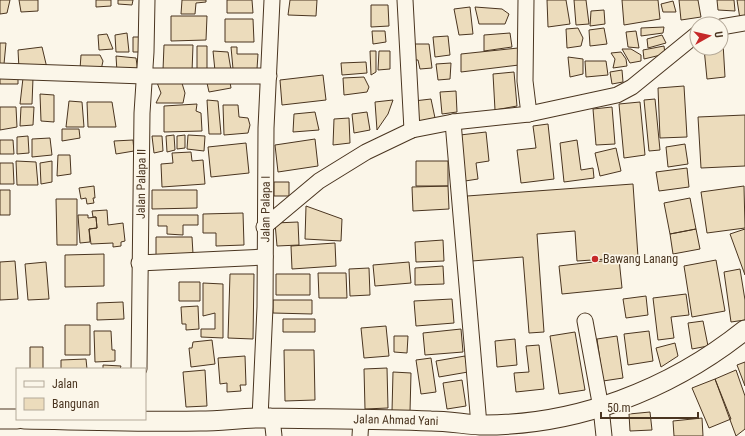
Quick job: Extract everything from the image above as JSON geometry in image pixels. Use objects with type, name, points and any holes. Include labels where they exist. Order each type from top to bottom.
[{"type":"main road","name":"Jalan Ahmad Yani","points":[[141,420],[205,421],[360,428],[432,421],[479,425],[525,423],[601,408],[637,394],[680,374],[722,348],[745,330]]},
{"type":"main road","points":[[0,418],[16,419]]},
{"type":"street","name":"Jalan Palapa II","points":[[139,368],[139,263],[142,113],[147,0]]},
{"type":"street","name":"Jalan Palapa I","points":[[268,424],[264,226],[272,0]]},
{"type":"street","points":[[405,0],[412,130]]},
{"type":"street","points":[[526,0],[525,82],[529,114]]},
{"type":"street","points":[[729,26],[745,23]]},
{"type":"street","points":[[264,226],[319,181],[366,152],[412,130],[453,122],[529,114],[617,94],[632,87],[689,41]]},
{"type":"street","points":[[0,71],[144,76],[269,76]]},
{"type":"street","points":[[453,122],[479,425]]},
{"type":"street","points":[[139,263],[264,257]]},
{"type":"street","points":[[585,321],[601,408],[604,436]]},
{"type":"building","points":[[0,0],[10,0],[7,13],[0,14]]},
{"type":"building","points":[[19,0],[38,0],[38,11],[21,12]]},
{"type":"building","points":[[96,0],[111,0],[111,6],[96,7]]},
{"type":"building","points":[[118,0],[133,0],[132,5],[118,4]]},
{"type":"building","points":[[182,0],[206,0],[206,2],[196,3],[195,14],[181,14]]},
{"type":"building","points":[[227,0],[252,0],[253,13],[227,13]]},
{"type":"building","points":[[290,0],[317,0],[316,16],[288,15]]},
{"type":"building","points":[[547,0],[566,0],[570,24],[548,27]]},
{"type":"building","points":[[574,0],[586,0],[589,24],[576,25]]},
{"type":"building","points":[[622,0],[658,0],[660,19],[624,25]]},
{"type":"building","points":[[679,0],[698,0],[701,16],[689,16],[689,19],[681,20]]},
{"type":"building","points":[[717,0],[734,0],[735,11],[718,10]]},
{"type":"building","points":[[737,0],[745,0],[745,18],[740,19]]},
{"type":"building","points":[[673,1],[676,12],[663,12],[661,4]]},
{"type":"building","points":[[371,5],[388,5],[389,26],[371,27]]},
{"type":"building","points":[[470,7],[473,34],[459,35],[454,9]]},
{"type":"building","points":[[475,7],[502,9],[509,14],[505,24],[479,24]]},
{"type":"building","points":[[604,10],[605,24],[590,26],[591,11]]},
{"type":"building","points":[[171,16],[207,16],[206,40],[171,41]]},
{"type":"building","points":[[225,19],[253,19],[254,42],[225,42]]},
{"type":"building","points":[[664,27],[663,33],[641,36],[641,28]]},
{"type":"building","points":[[578,28],[583,38],[581,46],[567,48],[566,29]]},
{"type":"building","points":[[604,28],[607,44],[590,46],[589,30]]},
{"type":"building","points":[[372,31],[385,31],[386,42],[373,44]]},
{"type":"building","points":[[636,31],[639,48],[628,47],[626,32]]},
{"type":"building","points":[[127,33],[129,52],[116,52],[115,35]]},
{"type":"building","points":[[510,33],[512,47],[484,51],[484,35]]},
{"type":"building","points":[[107,34],[113,49],[99,50],[98,35]]},
{"type":"building","points":[[662,35],[666,43],[648,48],[647,39]]},
{"type":"building","points":[[448,36],[450,55],[435,57],[433,37]]},
{"type":"building","points":[[133,37],[142,37],[141,52],[133,52]]},
{"type":"building","points":[[0,43],[6,43],[4,64],[0,64]]},
{"type":"building","points":[[411,44],[429,44],[432,68],[420,69],[418,60],[411,60]]},
{"type":"building","points":[[164,45],[193,45],[192,72],[163,70]]},
{"type":"building","points":[[197,46],[207,46],[207,70],[197,69]]},
{"type":"building","points":[[664,46],[665,54],[644,59],[643,50]]},
{"type":"building","points":[[42,47],[47,68],[19,69],[18,50]]},
{"type":"building","points":[[231,47],[237,47],[237,54],[258,54],[257,69],[233,69]]},
{"type":"building","points":[[518,48],[519,65],[461,72],[461,54]]},
{"type":"building","points":[[622,49],[631,49],[641,55],[641,61],[630,63]]},
{"type":"building","points":[[213,51],[228,52],[231,70],[215,71]]},
{"type":"building","points":[[370,51],[376,51],[376,72],[371,75]]},
{"type":"building","points":[[379,51],[390,51],[390,69],[378,70]]},
{"type":"building","points":[[621,52],[626,59],[627,66],[613,68],[615,59],[611,53]]},
{"type":"building","points":[[81,55],[100,55],[103,61],[101,70],[80,69]]},
{"type":"building","points":[[116,56],[136,58],[138,72],[117,72]]},
{"type":"building","points":[[705,56],[724,56],[725,77],[707,79]]},
{"type":"building","points":[[568,57],[583,59],[583,74],[570,77]]},
{"type":"building","points":[[585,61],[606,61],[608,75],[586,77]]},
{"type":"building","points":[[366,62],[367,73],[342,75],[341,63]]},
{"type":"building","points":[[451,63],[450,79],[438,80],[436,64]]},
{"type":"building","points":[[622,70],[623,82],[612,84],[610,72]]},
{"type":"building","points":[[514,72],[517,106],[495,110],[493,74]]},
{"type":"building","points":[[323,75],[326,100],[282,105],[280,80]]},
{"type":"building","points":[[0,76],[18,76],[18,84],[0,84]]},
{"type":"building","points":[[364,77],[369,87],[367,92],[344,95],[343,78]]},
{"type":"building","points":[[23,78],[33,78],[32,104],[20,104]]},
{"type":"building","points":[[156,80],[181,80],[185,93],[183,103],[156,103],[161,93]]},
{"type":"building","points":[[230,82],[231,88],[209,92],[207,83]]},
{"type":"building","points":[[684,86],[687,137],[660,138],[658,88]]},
{"type":"building","points":[[456,91],[457,112],[442,114],[440,92]]},
{"type":"building","points":[[40,94],[54,95],[54,122],[41,121]]},
{"type":"building","points":[[431,99],[435,118],[416,122],[414,101]]},
{"type":"building","points":[[655,99],[660,150],[649,151],[644,100]]},
{"type":"building","points":[[207,100],[218,101],[221,134],[209,134]]},
{"type":"building","points":[[393,100],[388,114],[377,130],[375,102]]},
{"type":"building","points":[[69,101],[82,102],[84,127],[66,127]]},
{"type":"building","points":[[87,102],[112,102],[116,127],[88,127]]},
{"type":"building","points":[[640,102],[645,155],[624,158],[619,104]]},
{"type":"building","points":[[197,104],[196,111],[201,113],[202,131],[164,132],[164,106]]},
{"type":"building","points":[[223,105],[238,105],[239,117],[248,118],[250,125],[248,133],[224,135]]},
{"type":"building","points":[[0,107],[16,107],[17,127],[0,130]]},
{"type":"building","points":[[21,107],[34,107],[33,125],[20,126]]},
{"type":"building","points":[[612,107],[615,144],[596,145],[593,109]]},
{"type":"building","points":[[315,112],[319,130],[293,132],[294,114]]},
{"type":"building","points":[[367,112],[370,130],[354,133],[352,114]]},
{"type":"building","points":[[745,115],[745,166],[701,168],[698,117]]},
{"type":"building","points":[[349,118],[350,143],[333,145],[334,119]]},
{"type":"building","points":[[548,124],[554,179],[521,183],[517,150],[536,148],[533,126]]},
{"type":"building","points":[[62,129],[79,129],[80,138],[62,141]]},
{"type":"building","points":[[486,132],[489,161],[476,163],[478,179],[465,181],[460,135]]},
{"type":"building","points":[[174,135],[175,150],[167,152],[166,136]]},
{"type":"building","points":[[185,135],[185,148],[177,149],[177,136]]},
{"type":"building","points":[[188,135],[205,136],[204,151],[187,149]]},
{"type":"building","points":[[28,136],[29,153],[17,154],[17,137]]},
{"type":"building","points":[[152,136],[162,136],[163,151],[154,153]]},
{"type":"building","points":[[50,138],[52,155],[32,157],[32,139]]},
{"type":"building","points":[[315,139],[318,166],[278,172],[275,145]]},
{"type":"building","points":[[0,140],[13,140],[14,154],[0,154]]},
{"type":"building","points":[[133,140],[134,151],[116,154],[114,141]]},
{"type":"building","points":[[577,140],[581,170],[593,168],[594,178],[564,182],[560,143]]},
{"type":"building","points":[[246,143],[249,173],[211,177],[208,147]]},
{"type":"building","points":[[685,144],[688,164],[668,167],[666,147]]},
{"type":"building","points":[[616,148],[621,171],[600,176],[595,153]]},
{"type":"building","points":[[191,152],[192,161],[203,160],[205,184],[162,187],[161,164],[173,163],[172,153]]},
{"type":"building","points":[[58,155],[70,155],[71,174],[57,176]]},
{"type":"building","points":[[16,161],[36,162],[38,185],[17,185]]},
{"type":"building","points":[[52,161],[52,182],[41,184],[40,163]]},
{"type":"building","points":[[416,161],[448,161],[448,186],[416,186]]},
{"type":"building","points":[[0,163],[13,163],[14,184],[0,184]]},
{"type":"building","points":[[687,168],[689,187],[659,191],[656,172]]},
{"type":"building","points":[[274,182],[289,182],[289,196],[274,196]]},
{"type":"building","name":"Bawang Lanang","points":[[633,184],[638,257],[577,261],[575,231],[537,234],[544,332],[529,333],[523,257],[472,261],[467,196]]},
{"type":"building","points":[[94,186],[94,203],[87,204],[86,198],[81,199],[79,188]]},
{"type":"building","points":[[448,186],[449,209],[413,211],[412,187]]},
{"type":"building","points":[[744,186],[745,228],[707,233],[701,192]]},
{"type":"building","points":[[0,190],[10,190],[10,215],[0,215]]},
{"type":"building","points":[[152,190],[197,190],[197,208],[152,209]]},
{"type":"building","points":[[690,198],[696,229],[670,234],[664,203]]},
{"type":"building","points":[[56,199],[77,199],[77,245],[57,245]]},
{"type":"building","points":[[306,206],[342,219],[341,241],[305,239]]},
{"type":"building","points":[[107,210],[108,225],[123,223],[125,241],[121,242],[121,246],[113,247],[113,243],[91,244],[89,229],[97,228],[96,217],[93,217],[92,211]]},
{"type":"building","points":[[243,213],[244,245],[216,246],[216,233],[203,233],[203,214]]},
{"type":"building","points":[[78,215],[88,215],[88,218],[96,217],[97,228],[89,229],[90,242],[80,243]]},
{"type":"building","points":[[158,215],[198,215],[198,225],[183,225],[183,235],[167,234],[167,226],[158,226]]},
{"type":"building","points":[[298,222],[299,245],[277,246],[275,223]]},
{"type":"building","points":[[696,229],[700,249],[673,254],[670,234]]},
{"type":"building","points":[[745,229],[745,275],[730,234]]},
{"type":"building","points":[[156,237],[192,237],[193,254],[156,258]]},
{"type":"building","points":[[443,240],[444,261],[416,262],[415,242]]},
{"type":"building","points":[[335,243],[336,266],[292,269],[291,246]]},
{"type":"building","points":[[104,254],[104,286],[65,287],[65,255]]},
{"type":"building","points":[[619,259],[622,288],[562,294],[559,266]]},
{"type":"building","points":[[716,260],[725,311],[692,317],[684,266]]},
{"type":"building","points":[[15,261],[18,299],[0,300],[0,262]]},
{"type":"building","points":[[46,262],[49,299],[28,300],[25,264]]},
{"type":"building","points":[[409,262],[411,283],[375,286],[373,265]]},
{"type":"building","points":[[443,266],[444,284],[415,285],[415,268]]},
{"type":"building","points":[[369,268],[370,295],[350,296],[349,269]]},
{"type":"building","points":[[740,269],[745,300],[745,320],[731,322],[724,272]]},
{"type":"building","points":[[318,273],[346,273],[347,298],[319,298]]},
{"type":"building","points":[[230,274],[254,274],[253,339],[228,338]]},
{"type":"building","points":[[276,274],[310,274],[310,295],[276,295]]},
{"type":"building","points":[[179,282],[200,282],[200,301],[179,301]]},
{"type":"building","points":[[203,283],[223,284],[223,338],[201,337],[201,329],[215,329],[215,313],[203,316]]},
{"type":"building","points":[[686,294],[689,315],[671,317],[674,338],[658,340],[653,298]]},
{"type":"building","points":[[646,296],[648,315],[626,318],[623,299]]},
{"type":"building","points":[[452,299],[454,323],[416,326],[414,301]]},
{"type":"building","points":[[273,300],[312,300],[312,314],[273,313]]},
{"type":"building","points":[[123,302],[124,319],[97,320],[97,303]]},
{"type":"building","points":[[198,306],[199,329],[186,330],[186,324],[182,324],[181,307]]},
{"type":"building","points":[[283,319],[315,319],[315,332],[283,332]]},
{"type":"building","points":[[703,321],[708,346],[692,349],[688,323]]},
{"type":"building","points":[[65,325],[90,325],[90,355],[65,355]]},
{"type":"building","points":[[386,326],[389,356],[364,358],[361,328]]},
{"type":"building","points":[[461,329],[463,352],[425,355],[423,333]]},
{"type":"building","points":[[94,331],[111,331],[112,350],[115,350],[115,361],[95,362]]},
{"type":"building","points":[[649,331],[653,361],[628,365],[624,334]]},
{"type":"building","points":[[575,332],[585,390],[559,394],[550,336]]},
{"type":"building","points":[[394,336],[408,336],[407,353],[394,352]]},
{"type":"building","points":[[617,336],[623,378],[603,381],[597,339]]},
{"type":"building","points":[[515,339],[517,365],[497,367],[495,341]]},
{"type":"building","points":[[212,340],[215,364],[191,367],[189,348],[192,348],[193,342]]},
{"type":"building","points":[[675,343],[678,356],[661,367],[656,348]]},
{"type":"building","points":[[539,345],[544,389],[516,392],[514,373],[529,372],[526,346]]},
{"type":"building","points":[[30,347],[43,347],[43,368],[30,368]]},
{"type":"building","points":[[284,350],[314,350],[315,400],[285,401]]},
{"type":"building","points":[[245,356],[246,385],[240,385],[241,391],[227,392],[227,383],[220,384],[218,358]]},
{"type":"building","points":[[465,356],[468,372],[439,377],[436,361]]},
{"type":"building","points":[[431,358],[436,392],[421,394],[416,360]]},
{"type":"building","points":[[86,359],[87,368],[61,368],[61,360]]},
{"type":"building","points":[[745,362],[745,386],[737,365]]},
{"type":"building","points":[[103,365],[121,366],[120,368],[103,368]]},
{"type":"building","points":[[387,368],[388,408],[365,409],[364,369]]},
{"type":"building","points":[[205,370],[207,406],[186,407],[183,372]]},
{"type":"building","points":[[736,370],[745,396],[745,429],[736,436],[715,379]]},
{"type":"building","points":[[393,372],[411,373],[410,412],[392,411]]},
{"type":"building","points":[[715,379],[731,419],[709,428],[692,388]]},
{"type":"building","points":[[462,380],[466,406],[447,409],[443,383]]},
{"type":"building","points":[[650,412],[652,430],[630,431],[629,414]]},
{"type":"building","points":[[702,418],[703,436],[674,436],[673,421]]},
{"type":"place","name":"Bawang Lanang","points":[[595,259]]}]
